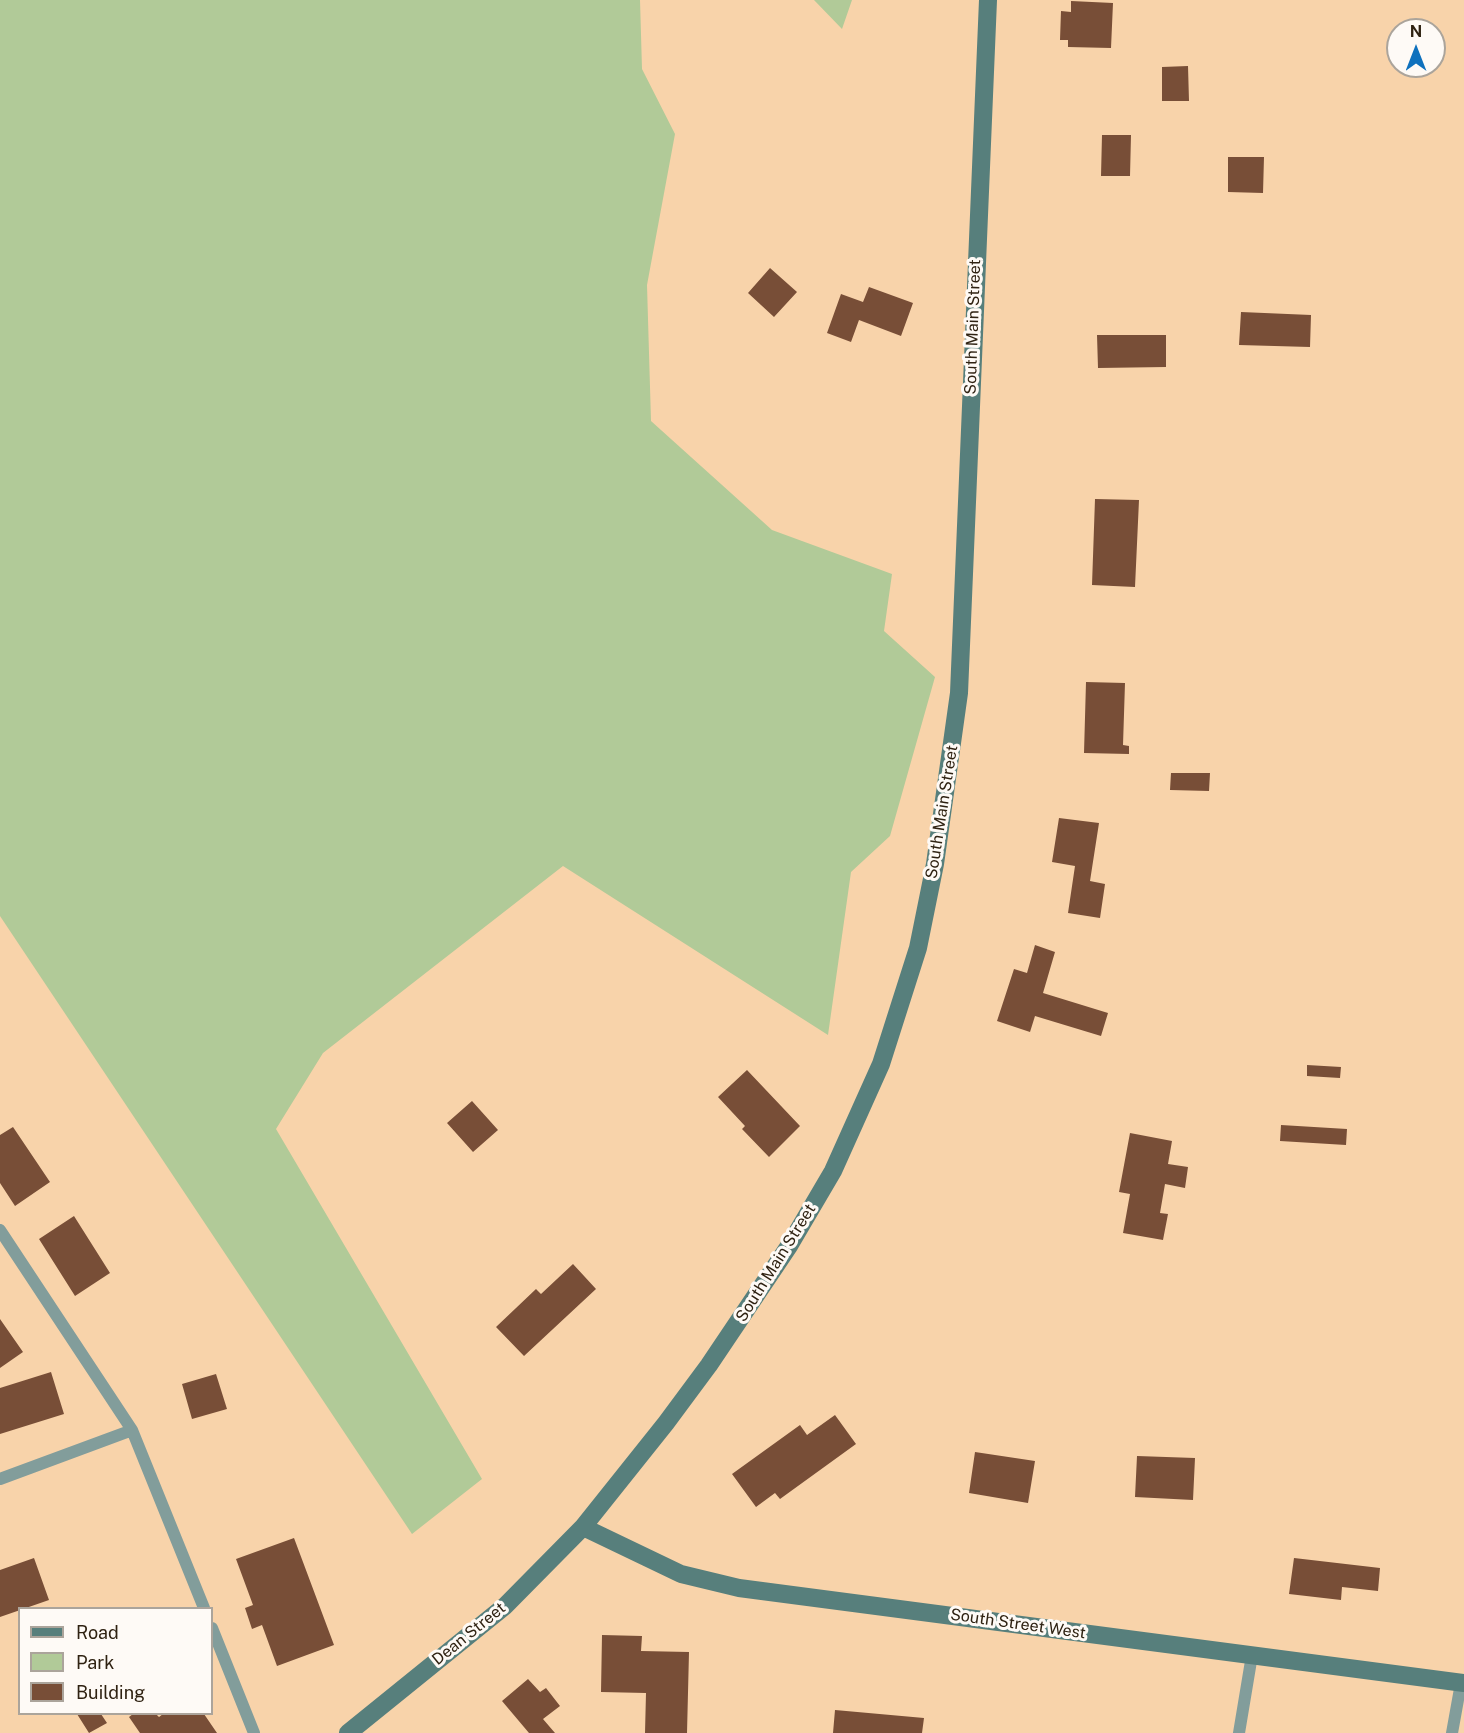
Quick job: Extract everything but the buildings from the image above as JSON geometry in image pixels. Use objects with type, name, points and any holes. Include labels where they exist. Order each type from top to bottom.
[{"type":"main road","name":"South Main Street","points":[[583,1527],[709,1365],[789,1246],[833,1171],[881,1064],[918,948],[935,864],[959,693],[988,0]]},
{"type":"main road","name":"South Street West","points":[[583,1527],[681,1574],[739,1588],[1463,1683]]},
{"type":"main road","name":"Dean Street","points":[[348,1733],[505,1605],[583,1527]]},
{"type":"lane","points":[[0,1230],[132,1430],[204,1607]]},
{"type":"lane","points":[[0,1479],[132,1430]]},
{"type":"lane","points":[[213,1630],[254,1733]]},
{"type":"lane","points":[[1239,1733],[1252,1655]]},
{"type":"lane","points":[[1452,1733],[1463,1683]]},
{"type":"green space","points":[[0,0],[640,0],[642,69],[675,134],[647,285],[651,421],[772,530],[892,574],[884,631],[935,677],[890,836],[851,872],[828,1035],[563,866],[323,1053],[276,1129],[482,1479],[412,1534],[0,916]]},
{"type":"green space","points":[[814,0],[852,0],[842,29]]}]
